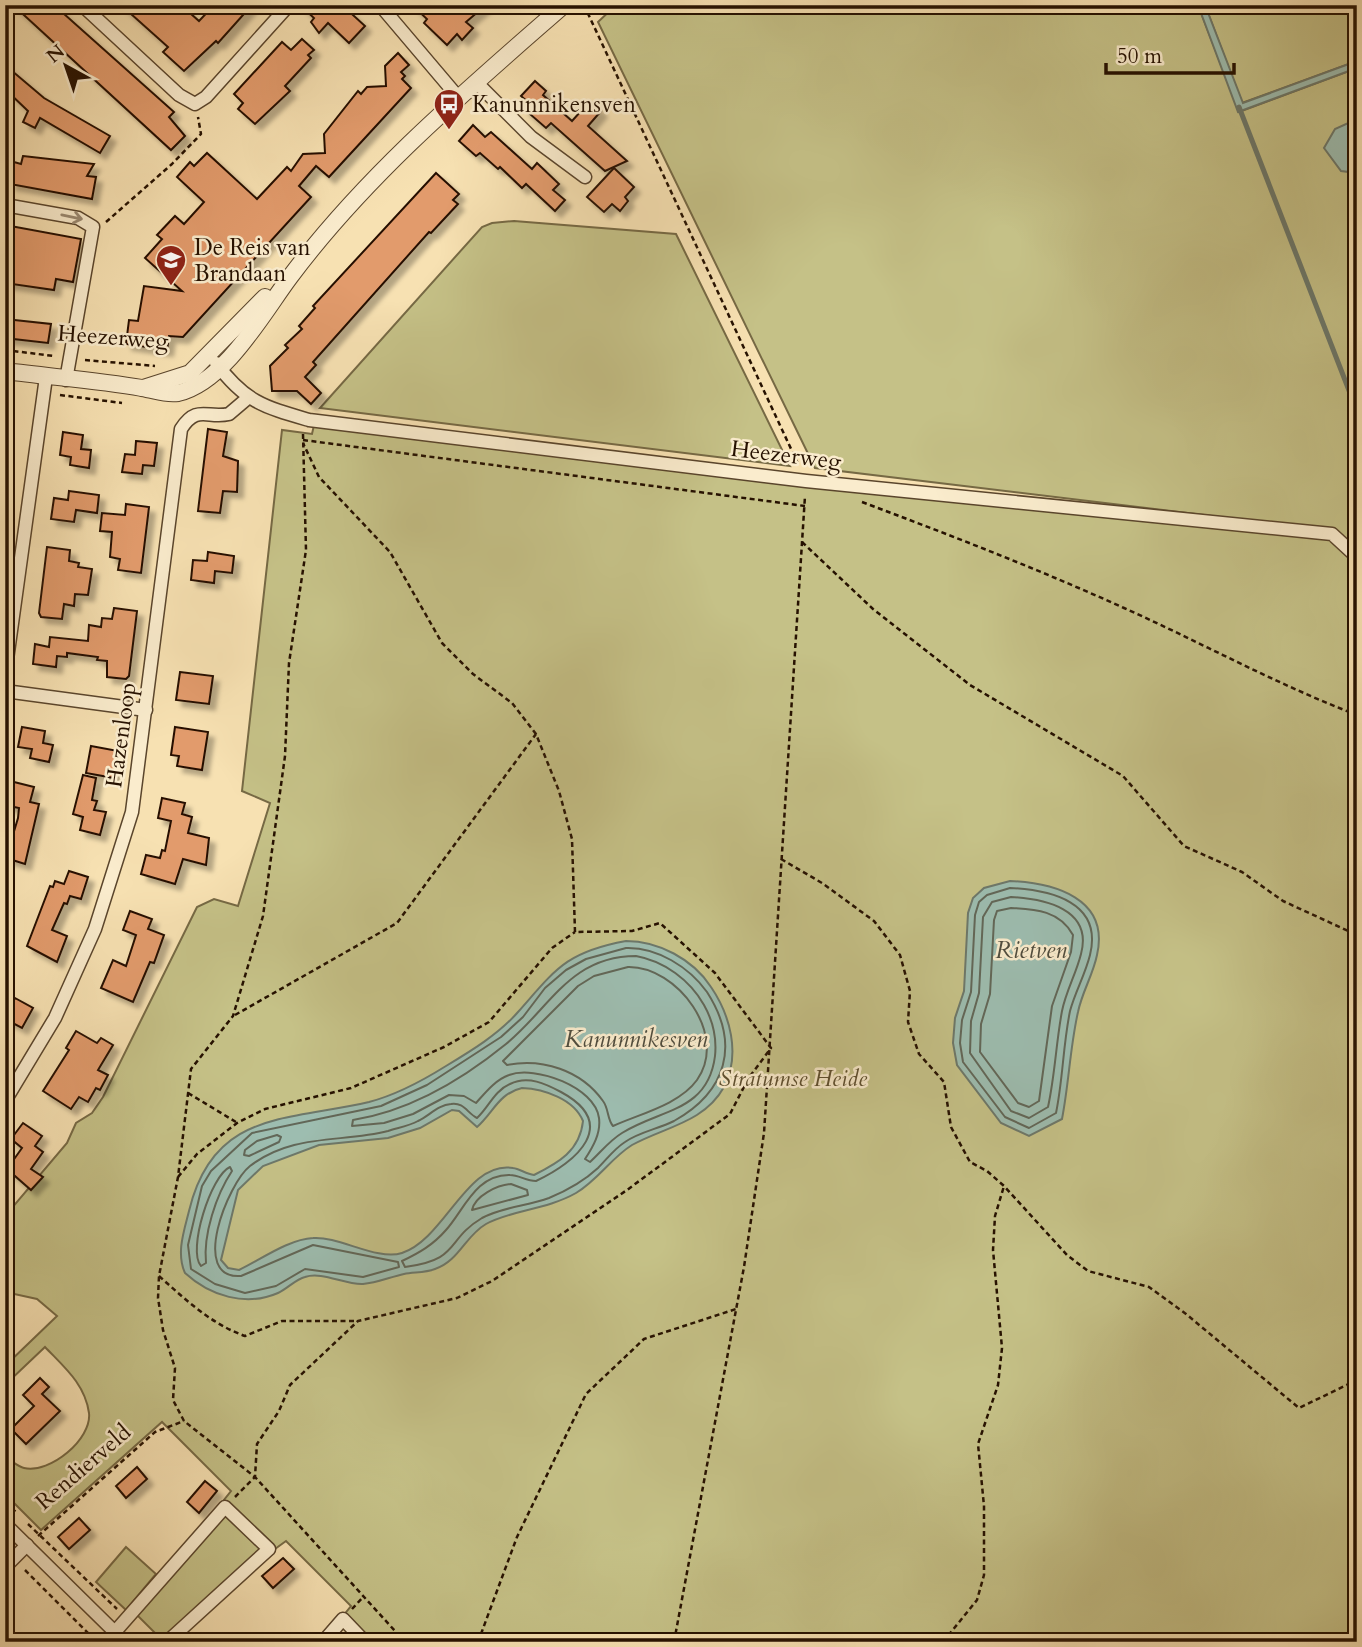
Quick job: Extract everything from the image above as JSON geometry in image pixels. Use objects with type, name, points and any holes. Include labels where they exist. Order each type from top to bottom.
[{"type":"street","points":[[82,5],[179,96],[195,104],[206,97],[289,5]]},
{"type":"street","points":[[380,5],[458,97]]},
{"type":"street","points":[[215,361],[269,293],[291,275],[386,169],[458,97],[564,5]]},
{"type":"street","points":[[476,82],[531,137],[585,177]]},
{"type":"street","points":[[5,205],[78,218],[93,227],[66,380]]},
{"type":"street","name":"Heezerweg","points":[[5,371],[143,388],[190,373],[215,361],[249,397],[267,409],[309,420],[806,481],[1332,534],[1357,557]]},
{"type":"street","points":[[5,674],[46,377]]},
{"type":"street","name":"Hazenloop","points":[[5,1101],[55,1018],[99,916],[132,812],[181,429],[188,417],[205,413],[229,414],[249,397]]},
{"type":"street","points":[[5,691],[146,710]]},
{"type":"street","points":[[110,1637],[225,1507],[269,1549],[167,1642]]},
{"type":"street","points":[[5,1524],[110,1637],[125,1642]]},
{"type":"street","points":[[9,1563],[27,1545]]},
{"type":"street","points":[[323,1642],[343,1619],[365,1642]]},
{"type":"path","points":[[584,5],[806,481],[764,1133],[736,1309],[674,1642]]},
{"type":"path","points":[[93,227],[115,217],[201,134],[195,104]]},
{"type":"path","name":"Heezerweg","points":[[5,350],[163,367]]},
{"type":"path","points":[[303,440],[804,506]]},
{"type":"path","points":[[404,1641],[255,1477],[184,1421],[173,1400],[174,1368],[163,1330],[159,1276],[178,1177],[191,1069],[233,1016],[263,916],[285,756],[289,663],[306,550],[303,443],[319,477],[390,552],[442,643],[474,674],[512,703],[536,734],[559,791],[572,839],[575,932]]},
{"type":"path","points":[[856,500],[979,546],[1125,608],[1293,691],[1357,715]]},
{"type":"path","points":[[802,542],[873,609],[970,685],[1123,776],[1184,846],[1242,872],[1283,901],[1357,935]]},
{"type":"path","points":[[233,1016],[397,923],[536,734]]},
{"type":"path","points":[[781,859],[822,883],[874,921],[900,955],[910,991],[908,1022],[919,1054],[944,1082],[951,1127],[970,1162],[987,1171],[1004,1186],[1067,1255],[1088,1271],[1149,1287],[1186,1314],[1299,1408],[1357,1380]]},
{"type":"path","points":[[178,1177],[197,1154],[237,1123],[265,1109],[351,1088],[489,1022],[552,948],[575,932],[632,931],[660,923],[715,973],[771,1048]]},
{"type":"path","points":[[159,1276],[195,1309],[225,1329],[245,1336],[282,1321],[358,1321],[457,1298],[492,1281],[627,1190],[730,1114],[748,1079],[771,1048]]},
{"type":"path","points":[[188,1093],[237,1123]]},
{"type":"path","points":[[943,1642],[977,1600],[984,1575],[984,1506],[978,1444],[998,1385],[1002,1348],[993,1250],[995,1216],[1004,1186]]},
{"type":"path","points":[[478,1642],[517,1537],[586,1394],[644,1339],[736,1309]]},
{"type":"path","points":[[225,1507],[255,1477],[257,1444],[279,1411],[290,1385],[358,1321]]},
{"type":"path","name":"Rendierveld","points":[[27,1545],[155,1432],[184,1421]]},
{"type":"path","name":"Rendierveld","points":[[5,1503],[127,1618]]},
{"type":"path","points":[[9,1563],[97,1642]]},
{"type":"green space","name":"Stratumse Heide","points":[[616,5],[1198,5],[1239,112],[1357,68],[1357,1642],[369,1642],[343,1616],[351,1606],[286,1541],[275,1549],[224,1500],[231,1491],[162,1422],[41,1530],[5,1494],[5,1457],[24,1468],[46,1466],[77,1443],[88,1423],[89,1413],[78,1385],[45,1347],[5,1385],[5,1366],[57,1316],[37,1299],[5,1292],[5,1216],[67,1143],[76,1123],[92,1113],[103,1097],[197,907],[214,899],[238,906],[270,803],[242,791],[282,430],[312,434],[314,425],[1279,524],[815,468],[598,22]]},
{"type":"green space","points":[[1205,5],[1357,5],[1357,61],[1242,103]]},
{"type":"green space","points":[[514,221],[676,234],[790,466],[320,408],[482,227]]},
{"type":"green space","points":[[225,1514],[261,1548],[260,1553],[161,1639],[136,1614]]},
{"type":"green space","points":[[126,1547],[156,1574],[126,1610],[96,1582]]},
{"type":"water","points":[[1198,5],[1205,5],[1243,103],[1357,61],[1357,68],[1238,112]]},
{"type":"water","points":[[1357,119],[1357,173],[1341,171],[1324,148],[1335,129]]},
{"type":"water","name":"Rietven","points":[[1010,881],[1044,885],[1075,897],[1087,907],[1095,920],[1099,936],[1097,955],[1075,1025],[1062,1119],[1029,1136],[1001,1123],[957,1065],[953,1043],[955,1018],[964,991],[968,913],[973,898],[984,888]]},
{"type":"water","name":"Kanunnikesven","points":[[626,941],[662,948],[695,968],[718,998],[731,1035],[732,1061],[724,1087],[706,1109],[683,1123],[632,1145],[591,1182],[565,1199],[486,1224],[450,1260],[431,1270],[363,1284],[326,1277],[305,1277],[278,1293],[253,1299],[217,1293],[185,1273],[181,1258],[182,1242],[200,1178],[216,1154],[235,1137],[283,1118],[379,1099],[418,1082],[493,1035],[564,964],[606,945]],"holes":[[[522,1088],[566,1101],[579,1113],[583,1121],[573,1148],[559,1161],[534,1175],[513,1168],[497,1169],[482,1176],[417,1245],[392,1255],[323,1238],[313,1238],[285,1246],[239,1270],[228,1268],[221,1260],[238,1190],[263,1166],[319,1145],[388,1138],[420,1128],[452,1110],[459,1111],[477,1127],[508,1094]]]},
{"type":"building","points":[[13,5],[54,5],[174,112],[169,117],[185,136],[171,150]]},
{"type":"building","points":[[121,5],[181,5],[199,21],[214,5],[252,5],[218,43],[216,41],[184,71],[163,52],[168,47]]},
{"type":"building","points":[[300,5],[342,5],[365,26],[349,43],[328,23],[319,33],[311,22],[314,18]]},
{"type":"building","points":[[412,5],[486,5],[466,22],[473,28],[462,40],[457,34],[447,45],[424,23],[427,19]]},
{"type":"building","points":[[302,39],[314,50],[308,55],[311,58],[285,86],[290,91],[255,124],[238,109],[243,103],[234,94],[282,42],[291,50]]},
{"type":"building","points":[[398,53],[409,65],[401,72],[405,76],[402,79],[411,88],[329,177],[316,166],[299,186],[311,197],[183,337],[169,336],[167,350],[126,344],[129,320],[138,321],[144,286],[182,291],[145,258],[162,239],[157,235],[175,216],[184,224],[204,202],[177,177],[190,162],[194,166],[207,153],[257,199],[287,167],[291,171],[303,154],[325,153],[324,134],[358,91],[361,94],[367,87],[386,86],[385,66]]},
{"type":"building","points":[[5,65],[44,98],[110,136],[100,153],[40,118],[35,128],[23,122],[28,111],[5,89]]},
{"type":"building","points":[[535,81],[546,91],[543,95],[572,121],[590,101],[601,111],[588,126],[627,161],[605,171],[551,123],[546,128],[523,108],[528,102],[521,96]]},
{"type":"building","points":[[473,125],[485,137],[491,132],[532,169],[537,163],[559,184],[553,190],[565,200],[555,211],[526,184],[522,188],[500,167],[498,169],[480,153],[476,156],[459,141]]},
{"type":"building","points":[[23,156],[94,164],[87,176],[96,177],[92,199],[10,184],[14,162],[21,164]]},
{"type":"building","points":[[614,168],[634,187],[625,197],[628,201],[620,211],[612,204],[604,212],[587,197]]},
{"type":"building","points":[[436,173],[459,194],[453,200],[458,204],[431,233],[429,232],[313,362],[316,365],[305,377],[321,393],[311,404],[297,391],[272,391],[270,366],[288,348],[285,345],[302,329],[299,326],[315,308],[313,306]]},
{"type":"building","points":[[5,225],[81,239],[73,282],[56,279],[54,290],[5,283]]},
{"type":"building","points":[[5,319],[51,324],[48,343],[5,338]]},
{"type":"building","points":[[208,429],[227,432],[223,456],[238,461],[237,492],[223,491],[220,513],[198,511]]},
{"type":"building","points":[[63,432],[83,435],[81,449],[91,450],[89,468],[70,465],[71,457],[60,455]]},
{"type":"building","points":[[136,441],[157,443],[154,466],[143,465],[142,474],[122,472],[125,454],[135,455]]},
{"type":"building","points":[[69,491],[99,495],[97,513],[76,510],[74,522],[51,519],[54,498],[68,500]]},
{"type":"building","points":[[126,504],[149,507],[141,573],[118,570],[120,559],[110,557],[112,532],[100,531],[102,513],[125,515]]},
{"type":"building","points":[[47,547],[70,550],[69,561],[79,563],[78,567],[92,569],[88,595],[75,594],[74,606],[64,604],[62,619],[41,617],[39,613]]},
{"type":"building","points":[[208,552],[234,556],[232,573],[215,571],[214,583],[191,580],[193,560],[207,561]]},
{"type":"building","points":[[114,608],[137,611],[129,676],[126,679],[107,677],[107,661],[97,660],[98,657],[67,653],[67,657],[57,656],[56,667],[33,664],[35,644],[49,647],[50,637],[88,641],[89,625],[101,627],[102,618],[112,619]]},
{"type":"building","points":[[180,672],[213,676],[209,704],[176,700]]},
{"type":"building","points":[[22,727],[45,731],[43,743],[53,745],[49,762],[30,758],[32,749],[18,747]]},
{"type":"building","points":[[175,727],[208,732],[202,770],[177,766],[179,756],[171,755]]},
{"type":"building","points":[[91,746],[118,751],[114,778],[86,773]]},
{"type":"building","points":[[83,775],[96,778],[92,800],[97,801],[94,810],[106,812],[100,835],[80,830],[83,817],[73,814]]},
{"type":"building","points":[[14,782],[34,787],[30,802],[39,804],[25,864],[6,858],[18,818],[19,808],[5,805]]},
{"type":"building","points":[[162,798],[185,803],[182,814],[192,817],[188,833],[209,838],[206,865],[183,859],[175,884],[141,874],[146,855],[160,858],[162,850],[165,851],[171,821],[158,818]]},
{"type":"building","points":[[69,871],[88,877],[81,899],[70,896],[52,930],[67,936],[57,962],[27,946],[50,886],[53,887],[55,881],[64,884]]},
{"type":"building","points":[[130,911],[152,919],[148,929],[164,935],[154,963],[150,962],[133,1002],[101,988],[113,960],[126,966],[136,935],[123,930]]},
{"type":"building","points":[[15,998],[33,1008],[22,1028],[5,1019]]},
{"type":"building","points":[[76,1031],[97,1043],[101,1038],[113,1045],[98,1070],[108,1075],[100,1090],[96,1088],[88,1102],[79,1097],[71,1109],[43,1091],[69,1050],[66,1048]]},
{"type":"building","points":[[23,1123],[42,1136],[35,1146],[43,1152],[31,1169],[43,1177],[31,1190],[7,1169],[22,1148],[11,1139]]},
{"type":"building","points":[[40,1378],[49,1387],[42,1394],[60,1411],[26,1444],[11,1429],[34,1406],[23,1395]]},
{"type":"building","points":[[137,1467],[147,1479],[126,1498],[116,1486]]},
{"type":"building","points":[[205,1481],[217,1491],[199,1513],[187,1502]]},
{"type":"building","points":[[79,1518],[90,1530],[69,1549],[58,1537]]},
{"type":"building","points":[[283,1558],[294,1569],[273,1588],[262,1576]]},
{"type":"waterway","points":[[1239,107],[1357,411]]},
{"type":"place","name":"Kanunnikensven","points":[[449,131]]},
{"type":"place","name":"De Reis van Brandaan","points":[[171,287]]}]
